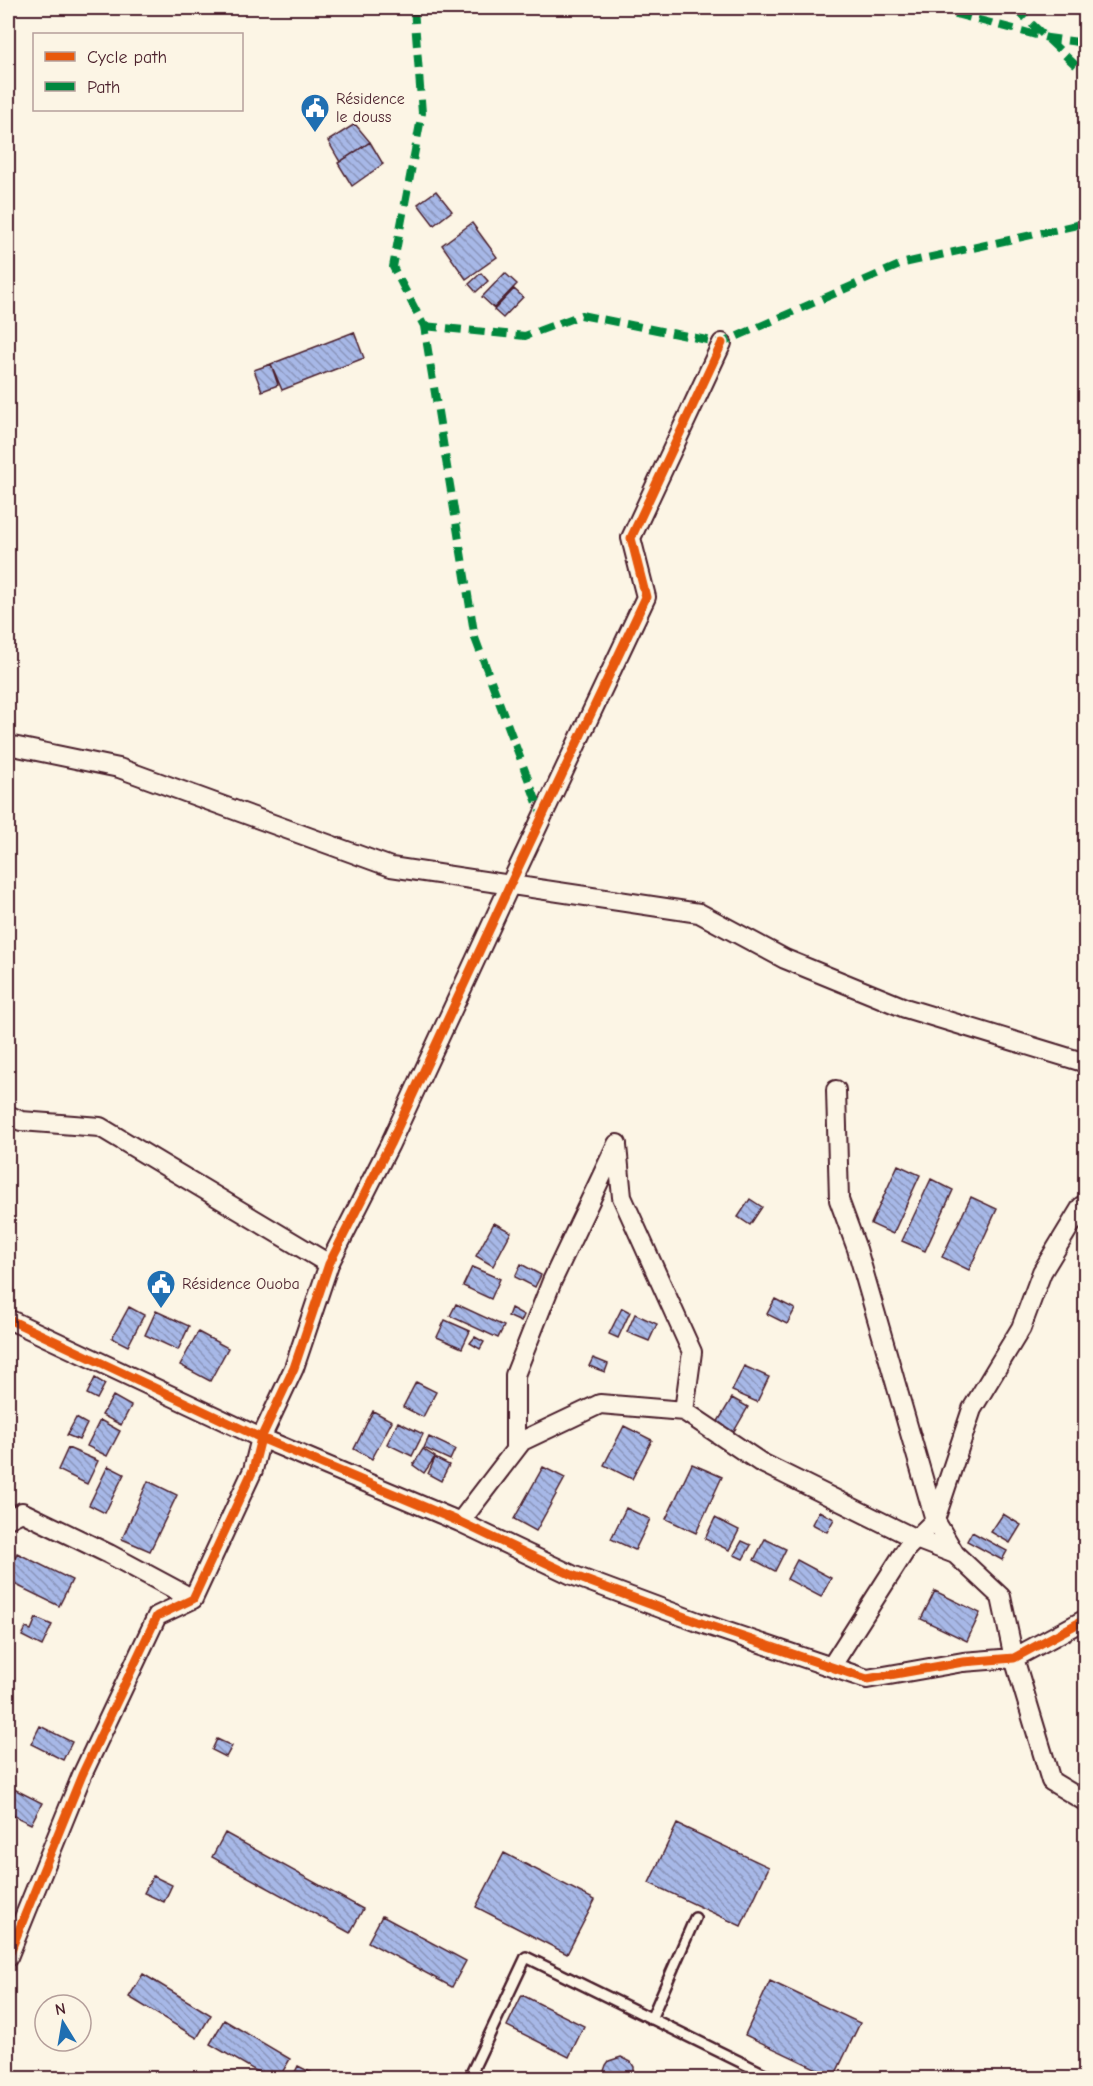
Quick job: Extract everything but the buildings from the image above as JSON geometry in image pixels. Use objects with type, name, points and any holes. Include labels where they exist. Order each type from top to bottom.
[{"type":"street","points":[[8,1957],[82,1775],[157,1616],[193,1599],[253,1470],[261,1438],[294,1368],[329,1264],[390,1144],[646,597],[631,538],[722,343]]},
{"type":"street","points":[[8,745],[119,768],[391,867],[699,913],[785,959],[905,1008],[1086,1063]]},
{"type":"street","points":[[836,1090],[839,1200],[857,1249],[935,1520],[955,1554],[1001,1597],[1014,1658],[1051,1782],[1086,1802]]},
{"type":"street","points":[[8,1115],[21,1121],[100,1127],[329,1264]]},
{"type":"street","points":[[515,1450],[515,1375],[552,1281],[617,1144],[622,1197],[692,1352],[684,1411]]},
{"type":"street","points":[[831,1667],[907,1548],[935,1520],[972,1409],[1021,1328],[1042,1272],[1082,1206]]},
{"type":"street","points":[[8,1319],[261,1438],[460,1522],[572,1575],[698,1622],[867,1679],[963,1662],[1014,1658],[1086,1619]]},
{"type":"street","points":[[460,1522],[522,1441],[600,1404],[684,1411],[760,1462],[916,1539],[955,1554]]},
{"type":"street","points":[[8,1519],[22,1512],[109,1554],[193,1599]]},
{"type":"lane","points":[[651,2019],[695,1918]]},
{"type":"lane","points":[[474,2077],[526,1957],[773,2079]]},
{"type":"marked path","points":[[414,8],[422,113],[393,267],[424,326],[475,638],[542,816]]},
{"type":"marked path","points":[[933,8],[1048,38],[1086,43]]},
{"type":"marked path","points":[[1015,8],[1086,75]]},
{"type":"marked path","points":[[424,326],[525,336],[581,315],[722,343],[904,263],[1086,223]]},
{"type":"cycle path","points":[[8,1957],[82,1775],[157,1616],[193,1599],[253,1470],[261,1438],[294,1368],[329,1264],[390,1144],[646,597],[631,538],[722,343]]},
{"type":"cycle path","points":[[8,1319],[261,1438],[460,1522],[572,1575],[698,1622],[867,1679],[963,1662],[1014,1658],[1086,1619]]},
{"type":"place","name":"Résidence le douss","points":[[315,134]]},
{"type":"place","name":"Résidence Ouoba","points":[[161,1310]]}]
